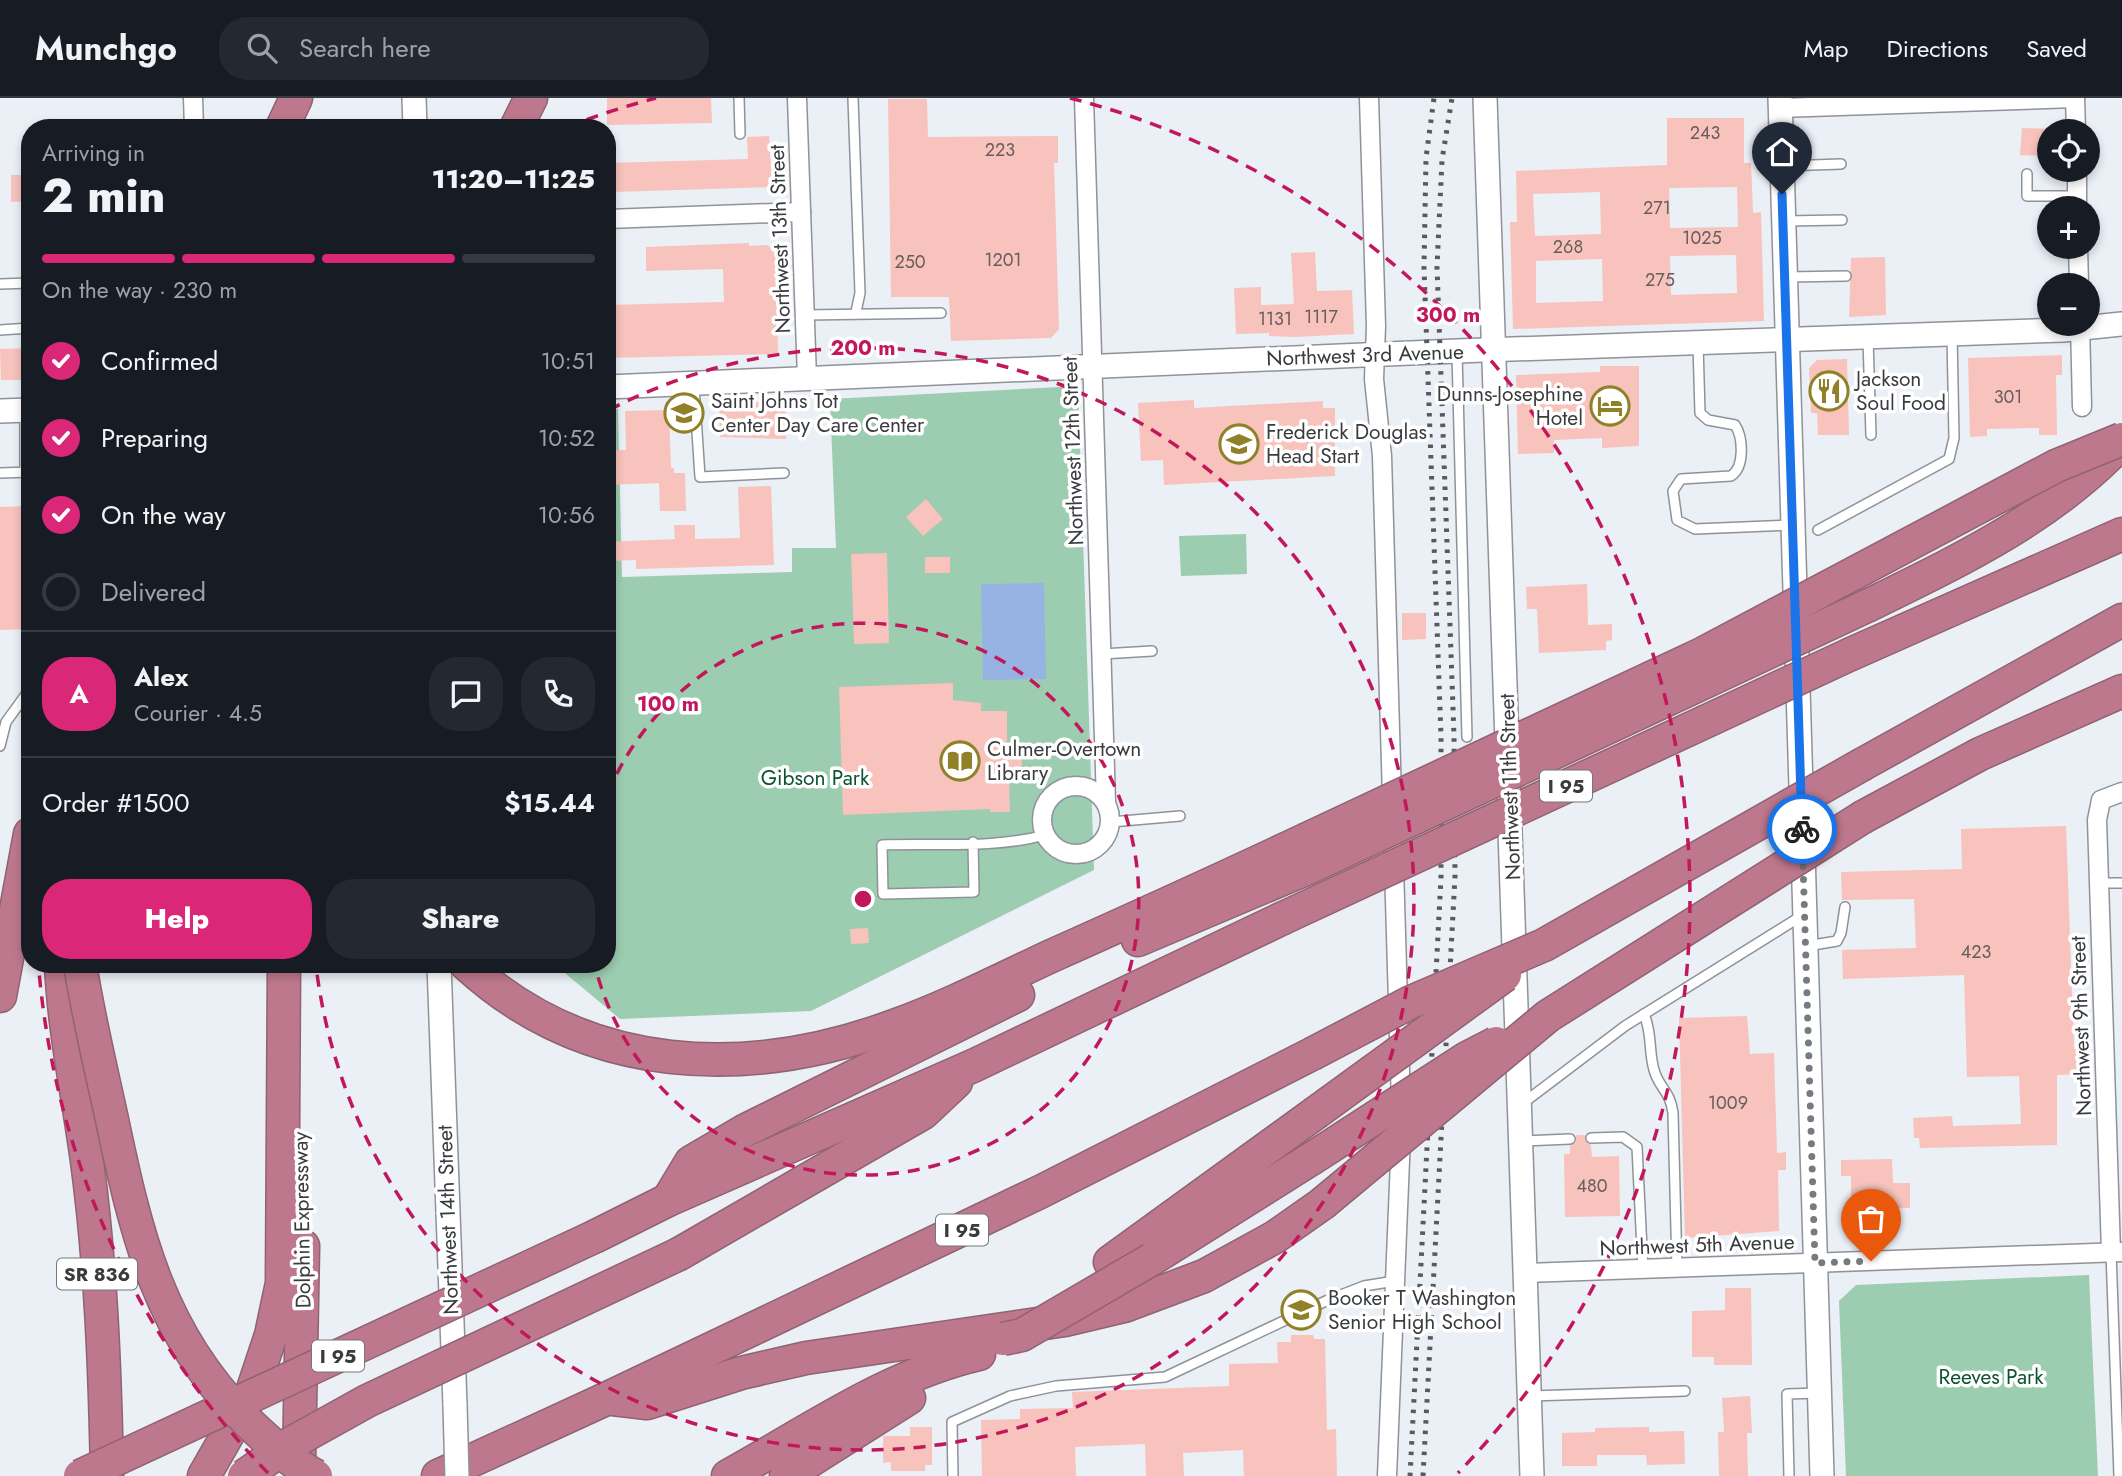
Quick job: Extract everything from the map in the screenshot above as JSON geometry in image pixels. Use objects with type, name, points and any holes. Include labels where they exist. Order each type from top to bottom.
[{"type":"highway","points":[[286,119],[296,98]]},
{"type":"highway","points":[[520,119],[531,98]]},
{"type":"highway","points":[[476,973],[512,1000],[553,1023],[619,1048],[648,1055],[712,1061],[794,1053],[895,1026],[1305,855],[1869,605],[1962,558],[2024,522],[2070,490],[2122,441]]},
{"type":"highway","points":[[661,1203],[691,1162],[744,1131],[1305,855],[1704,653],[2056,466],[2122,441]]},
{"type":"highway","name":"I 95","points":[[80,1476],[661,1203],[975,1065],[1281,919],[1851,654],[2122,534]]},
{"type":"highway","name":"I 95","points":[[438,1476],[1040,1192],[1411,1002],[1544,945],[2122,620]]},
{"type":"highway","points":[[728,1476],[850,1407],[950,1361],[1022,1335],[1152,1259],[1467,1058],[1548,1016],[1863,817],[1980,754],[2122,691]]},
{"type":"highway","points":[[0,996],[21,883]]},
{"type":"highway","points":[[786,1476],[991,1347],[1544,945]]},
{"type":"highway","name":"SR 836","points":[[62,973],[72,1074],[87,1161],[97,1272],[107,1476]]},
{"type":"highway","points":[[82,973],[130,1205],[151,1275],[164,1307],[208,1378],[237,1411],[289,1458],[316,1476]]},
{"type":"highway","points":[[204,1476],[256,1382],[271,1335],[282,1283],[284,973]]},
{"type":"highway","name":"Dolphin Expressway","points":[[298,1476],[303,1319],[299,973]]},
{"type":"highway","points":[[608,1398],[647,1403],[741,1373],[806,1358],[1065,1320],[1124,1306],[1203,1276],[1275,1237],[1322,1204],[1548,1016]]},
{"type":"highway","points":[[244,1476],[288,1445],[367,1401],[679,1254],[923,1112],[975,1065]]},
{"type":"street","points":[[193,98],[194,119]]},
{"type":"street","points":[[414,98],[415,119]]},
{"type":"street","name":"Northwest 13th Street","points":[[797,98],[807,378]]},
{"type":"street","name":"Northwest 12th Street","points":[[1084,98],[1106,802],[1111,822]]},
{"type":"street","points":[[1369,98],[1374,379],[1382,441],[1401,1092],[1387,1476]]},
{"type":"street","name":"Northwest 11th Street","points":[[1485,98],[1532,1476]]},
{"type":"street","points":[[1822,1476],[1780,103],[2075,98],[2076,119]]},
{"type":"street","points":[[616,219],[801,212]]},
{"type":"street","name":"Northwest 3rd Avenue","points":[[2100,326],[2122,324]]},
{"type":"street","name":"Northwest 3rd Avenue","points":[[616,387],[2037,329]]},
{"type":"street","points":[[2080,336],[2082,407]]},
{"type":"street","points":[[0,411],[21,410]]},
{"type":"street","points":[[1106,802],[1088,787],[1065,787],[1046,802],[1042,824],[1045,835],[1061,851],[1083,854],[1102,843],[1111,822]]},
{"type":"street","name":"Northwest 9th Street","points":[[2117,1252],[2097,820],[2101,800],[2122,792]]},
{"type":"street","name":"Northwest 14th Street","points":[[439,973],[457,1476]]},
{"type":"street","name":"Northwest 5th Avenue","points":[[1526,1273],[2117,1252]]},
{"type":"lane","points":[[739,98],[740,134]]},
{"type":"lane","points":[[853,98],[860,293],[856,312]]},
{"type":"lane","points":[[1781,166],[1841,164]]},
{"type":"lane","points":[[2026,174],[2026,196],[2037,197]]},
{"type":"lane","points":[[1783,222],[1842,220]]},
{"type":"lane","points":[[1785,277],[1846,276]]},
{"type":"lane","points":[[0,284],[21,283]]},
{"type":"lane","points":[[805,315],[856,312],[872,316],[941,313]]},
{"type":"lane","points":[[0,330],[21,329]]},
{"type":"lane","points":[[1818,530],[1949,459],[1954,438],[1952,334]]},
{"type":"lane","points":[[1868,337],[1871,435]]},
{"type":"lane","points":[[1698,343],[1700,412],[1708,420],[1735,425],[1740,436],[1740,462],[1736,473],[1731,476],[1681,479],[1673,491],[1677,520],[1689,529],[1791,525]]},
{"type":"lane","points":[[1457,351],[1467,737]]},
{"type":"lane","points":[[694,384],[700,477],[784,473]]},
{"type":"lane","points":[[0,473],[21,472]]},
{"type":"lane","points":[[1102,654],[1152,651]]},
{"type":"lane","points":[[0,746],[6,722],[21,701]]},
{"type":"lane","points":[[1111,822],[1180,816]]},
{"type":"lane","points":[[973,842],[974,892],[884,894],[882,845],[973,842],[1020,842],[1045,835]]},
{"type":"lane","points":[[2099,883],[2122,883]]},
{"type":"lane","points":[[1806,946],[1837,942],[1841,933],[1844,907]]},
{"type":"lane","points":[[1521,1105],[1644,1014],[1805,914]]},
{"type":"lane","points":[[1644,1014],[1652,1037],[1654,1069],[1670,1096],[1673,1112],[1676,1269]]},
{"type":"lane","points":[[1591,1138],[1623,1137],[1637,1147],[1643,1270]]},
{"type":"lane","points":[[1521,1141],[1570,1139]]},
{"type":"lane","points":[[2117,1252],[2119,1476]]},
{"type":"lane","points":[[953,1476],[952,1422],[1010,1396],[1056,1386],[1165,1377],[1328,1300],[1364,1286],[1395,1282]]},
{"type":"lane","points":[[1530,1396],[1685,1391]]},
{"type":"lane","points":[[1789,1476],[1787,1394],[1819,1393]]},
{"type":"green space","name":"Gibson Park","points":[[1078,386],[1094,870],[811,1011],[620,1019],[565,973],[616,973],[616,409],[622,577],[792,572],[792,548],[836,548],[830,399]]},
{"type":"green space","points":[[1246,534],[1247,574],[1181,576],[1179,536]]},
{"type":"green space","name":"Reeves Park","points":[[2089,1275],[2098,1476],[1846,1476],[1839,1301],[1856,1285]]},
{"type":"water","points":[[1044,583],[1046,679],[983,680],[981,584]]},
{"type":"building","points":[[607,98],[711,98],[712,123],[616,125],[616,119],[607,119]]},
{"type":"building","points":[[888,99],[927,99],[928,137],[1058,136],[1058,163],[1054,163],[1059,329],[1051,338],[951,341],[949,297],[891,297]]},
{"type":"building","points":[[1667,118],[1744,118],[1744,163],[1751,163],[1753,213],[1761,212],[1764,321],[1513,329],[1510,222],[1517,222],[1516,171],[1667,165]],"holes":[[[1737,187],[1738,227],[1670,228],[1669,188]],[[1600,192],[1601,234],[1535,236],[1533,194]],[[1736,255],[1737,293],[1671,295],[1670,256]],[[1602,259],[1603,301],[1536,303],[1536,261]]]},
{"type":"building","points":[[2022,128],[2037,129],[2037,156],[2020,155]]},
{"type":"building","points":[[769,136],[772,187],[616,192],[616,163],[748,159],[747,137]]},
{"type":"building","points":[[11,175],[21,175],[21,201],[11,202]]},
{"type":"building","points":[[749,243],[749,246],[768,245],[776,255],[778,354],[616,358],[616,305],[724,302],[723,269],[646,271],[646,247]]},
{"type":"building","points":[[1315,252],[1317,291],[1352,290],[1354,334],[1295,337],[1269,336],[1269,333],[1236,334],[1234,288],[1261,287],[1261,305],[1294,304],[1291,253]]},
{"type":"building","points":[[1885,257],[1886,315],[1849,317],[1851,258]]},
{"type":"building","points":[[21,348],[21,380],[1,380],[0,349]]},
{"type":"building","points":[[2062,355],[2062,375],[2056,375],[2057,435],[2039,435],[2039,428],[1987,429],[1987,436],[1970,437],[1968,358]]},
{"type":"building","name":"Jackson Soul Food","points":[[1847,359],[1849,435],[1818,435],[1817,413],[1811,413],[1809,368],[1817,360]]},
{"type":"building","points":[[1600,366],[1639,366],[1639,446],[1602,448],[1602,438],[1554,440],[1554,453],[1518,454],[1516,375],[1600,372]]},
{"type":"building","name":"Frederick Douglas Head Start","points":[[1194,400],[1194,408],[1323,401],[1323,408],[1335,408],[1335,476],[1164,485],[1163,460],[1141,461],[1138,403]]},
{"type":"building","points":[[786,401],[786,439],[720,437],[719,403]]},
{"type":"building","points":[[669,410],[671,468],[674,468],[674,473],[685,473],[686,511],[660,511],[659,483],[616,485],[616,450],[626,450],[625,411]]},
{"type":"building","points":[[771,486],[774,565],[636,569],[636,560],[616,561],[616,542],[675,539],[674,525],[695,525],[695,539],[740,538],[738,487]]},
{"type":"building","points":[[926,499],[943,519],[923,536],[906,517]]},
{"type":"building","points":[[21,506],[21,629],[0,630],[0,507]]},
{"type":"building","points":[[887,553],[889,643],[854,644],[851,554]]},
{"type":"building","points":[[925,557],[950,557],[950,573],[925,573]]},
{"type":"building","points":[[1587,584],[1588,625],[1612,624],[1612,640],[1606,641],[1606,650],[1539,653],[1537,609],[1527,609],[1526,587]]},
{"type":"building","points":[[1402,613],[1426,613],[1426,639],[1402,640]]},
{"type":"building","points":[[953,683],[953,700],[981,703],[981,711],[1007,711],[1007,751],[1022,750],[1022,773],[1009,774],[1010,812],[990,812],[990,809],[843,815],[839,687]]},
{"type":"building","points":[[2066,826],[2074,1049],[2078,1049],[2078,1074],[2057,1075],[2057,1145],[1920,1148],[1919,1138],[1914,1138],[1913,1118],[1952,1116],[1953,1126],[2021,1124],[2019,1076],[1967,1077],[1964,975],[1843,979],[1842,950],[1916,948],[1914,899],[1842,900],[1841,872],[1962,869],[1961,829]]},
{"type":"building","points":[[868,928],[869,943],[851,944],[850,929]]},
{"type":"building","points":[[1747,1016],[1750,1054],[1774,1053],[1777,1153],[1786,1152],[1786,1170],[1778,1170],[1779,1231],[1685,1238],[1679,1018]]},
{"type":"building","points":[[1576,1135],[1585,1135],[1585,1141],[1591,1145],[1592,1157],[1619,1156],[1620,1216],[1565,1217],[1564,1154],[1570,1154],[1570,1146],[1576,1142]]},
{"type":"building","points":[[1892,1159],[1893,1183],[1910,1183],[1910,1208],[1851,1209],[1851,1176],[1841,1176],[1841,1160]]},
{"type":"building","points":[[1725,1288],[1751,1288],[1752,1365],[1714,1365],[1714,1357],[1692,1357],[1692,1311],[1725,1310]]},
{"type":"building","points":[[1291,1335],[1313,1335],[1314,1339],[1325,1339],[1327,1430],[1336,1429],[1337,1476],[1244,1476],[1243,1450],[1183,1453],[1184,1476],[1146,1476],[1145,1444],[1075,1447],[1076,1476],[982,1476],[981,1420],[1020,1419],[1020,1409],[1073,1408],[1072,1392],[1229,1386],[1229,1364],[1278,1363],[1277,1342],[1291,1342]]},
{"type":"building","points":[[1750,1396],[1752,1433],[1747,1433],[1748,1476],[1719,1476],[1718,1432],[1724,1432],[1722,1398]]},
{"type":"building","points":[[910,1427],[932,1427],[932,1465],[925,1465],[925,1471],[891,1471],[891,1462],[883,1463],[883,1436],[910,1436]]},
{"type":"building","points":[[1649,1427],[1649,1432],[1684,1431],[1685,1464],[1647,1465],[1646,1455],[1597,1455],[1597,1466],[1562,1466],[1562,1433],[1595,1432],[1595,1428]]},
{"type":"railway","points":[[1410,1476],[1441,877],[1441,736],[1424,268],[1426,158],[1434,98]]},
{"type":"railway","points":[[1423,1476],[1455,876],[1454,736],[1437,267],[1442,160],[1452,98]]},
{"type":"way so far","points":[[1802,829],[1815,1263],[1871,1261]]},
{"type":"place","name":"Jackson Soul Food","points":[[1829,391]]},
{"type":"place","name":"Dunns-Josephine Hotel","points":[[1610,406]]},
{"type":"place","name":"Saint Johns Tot Center Day Care Center","points":[[684,413]]},
{"type":"place","name":"Frederick Douglas Head Start","points":[[1239,444]]},
{"type":"place","name":"Culmer-Overtown Library","points":[[960,761]]},
{"type":"place","name":"Booker T Washington Senior High School","points":[[1301,1310]]},
{"type":"route","points":[[1782,194],[1802,829]]}]
